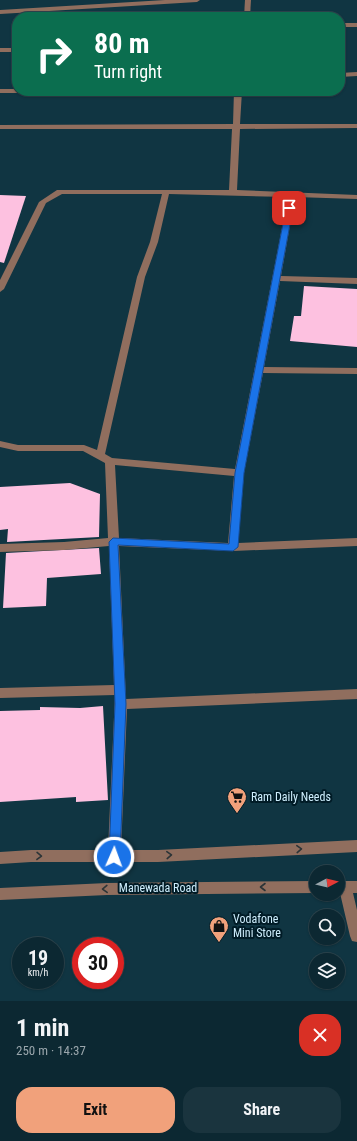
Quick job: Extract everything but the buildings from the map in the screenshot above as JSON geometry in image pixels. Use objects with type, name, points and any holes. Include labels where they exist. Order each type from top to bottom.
[{"type":"street","points":[[0,12],[197,0]]},
{"type":"street","points":[[247,12],[248,0]]},
{"type":"street","points":[[345,25],[357,25]]},
{"type":"street","points":[[0,50],[12,50]]},
{"type":"street","points":[[345,75],[357,74]]},
{"type":"street","points":[[0,91],[12,91]]},
{"type":"street","points":[[233,192],[238,96]]},
{"type":"street","points":[[0,127],[357,126]]},
{"type":"street","points":[[0,289],[43,202],[60,192],[233,192],[357,197]]},
{"type":"street","points":[[114,857],[121,704],[113,542],[105,458],[140,277],[154,242],[166,192]]},
{"type":"street","points":[[233,547],[239,473],[292,194]]},
{"type":"street","points":[[276,278],[357,281]]},
{"type":"street","points":[[259,370],[357,371]]},
{"type":"street","points":[[0,444],[18,448],[84,448],[105,458],[239,473]]},
{"type":"street","points":[[0,548],[64,546],[113,542],[233,547],[357,542]]},
{"type":"street","points":[[0,693],[120,690]]},
{"type":"street","points":[[121,704],[357,694]]},
{"type":"street","points":[[0,858],[31,856],[114,857],[357,846]]},
{"type":"street","name":"Manewada Road","points":[[0,894],[107,888],[309,887]]},
{"type":"street","points":[[347,887],[357,936]]},
{"type":"place","name":"Ram Daily Needs","points":[[237,814]]},
{"type":"place","name":"Vodafone Mini Store","points":[[219,943]]},
{"type":"route","points":[[114,857],[121,704],[113,542],[233,547],[239,473],[289,208]]}]
